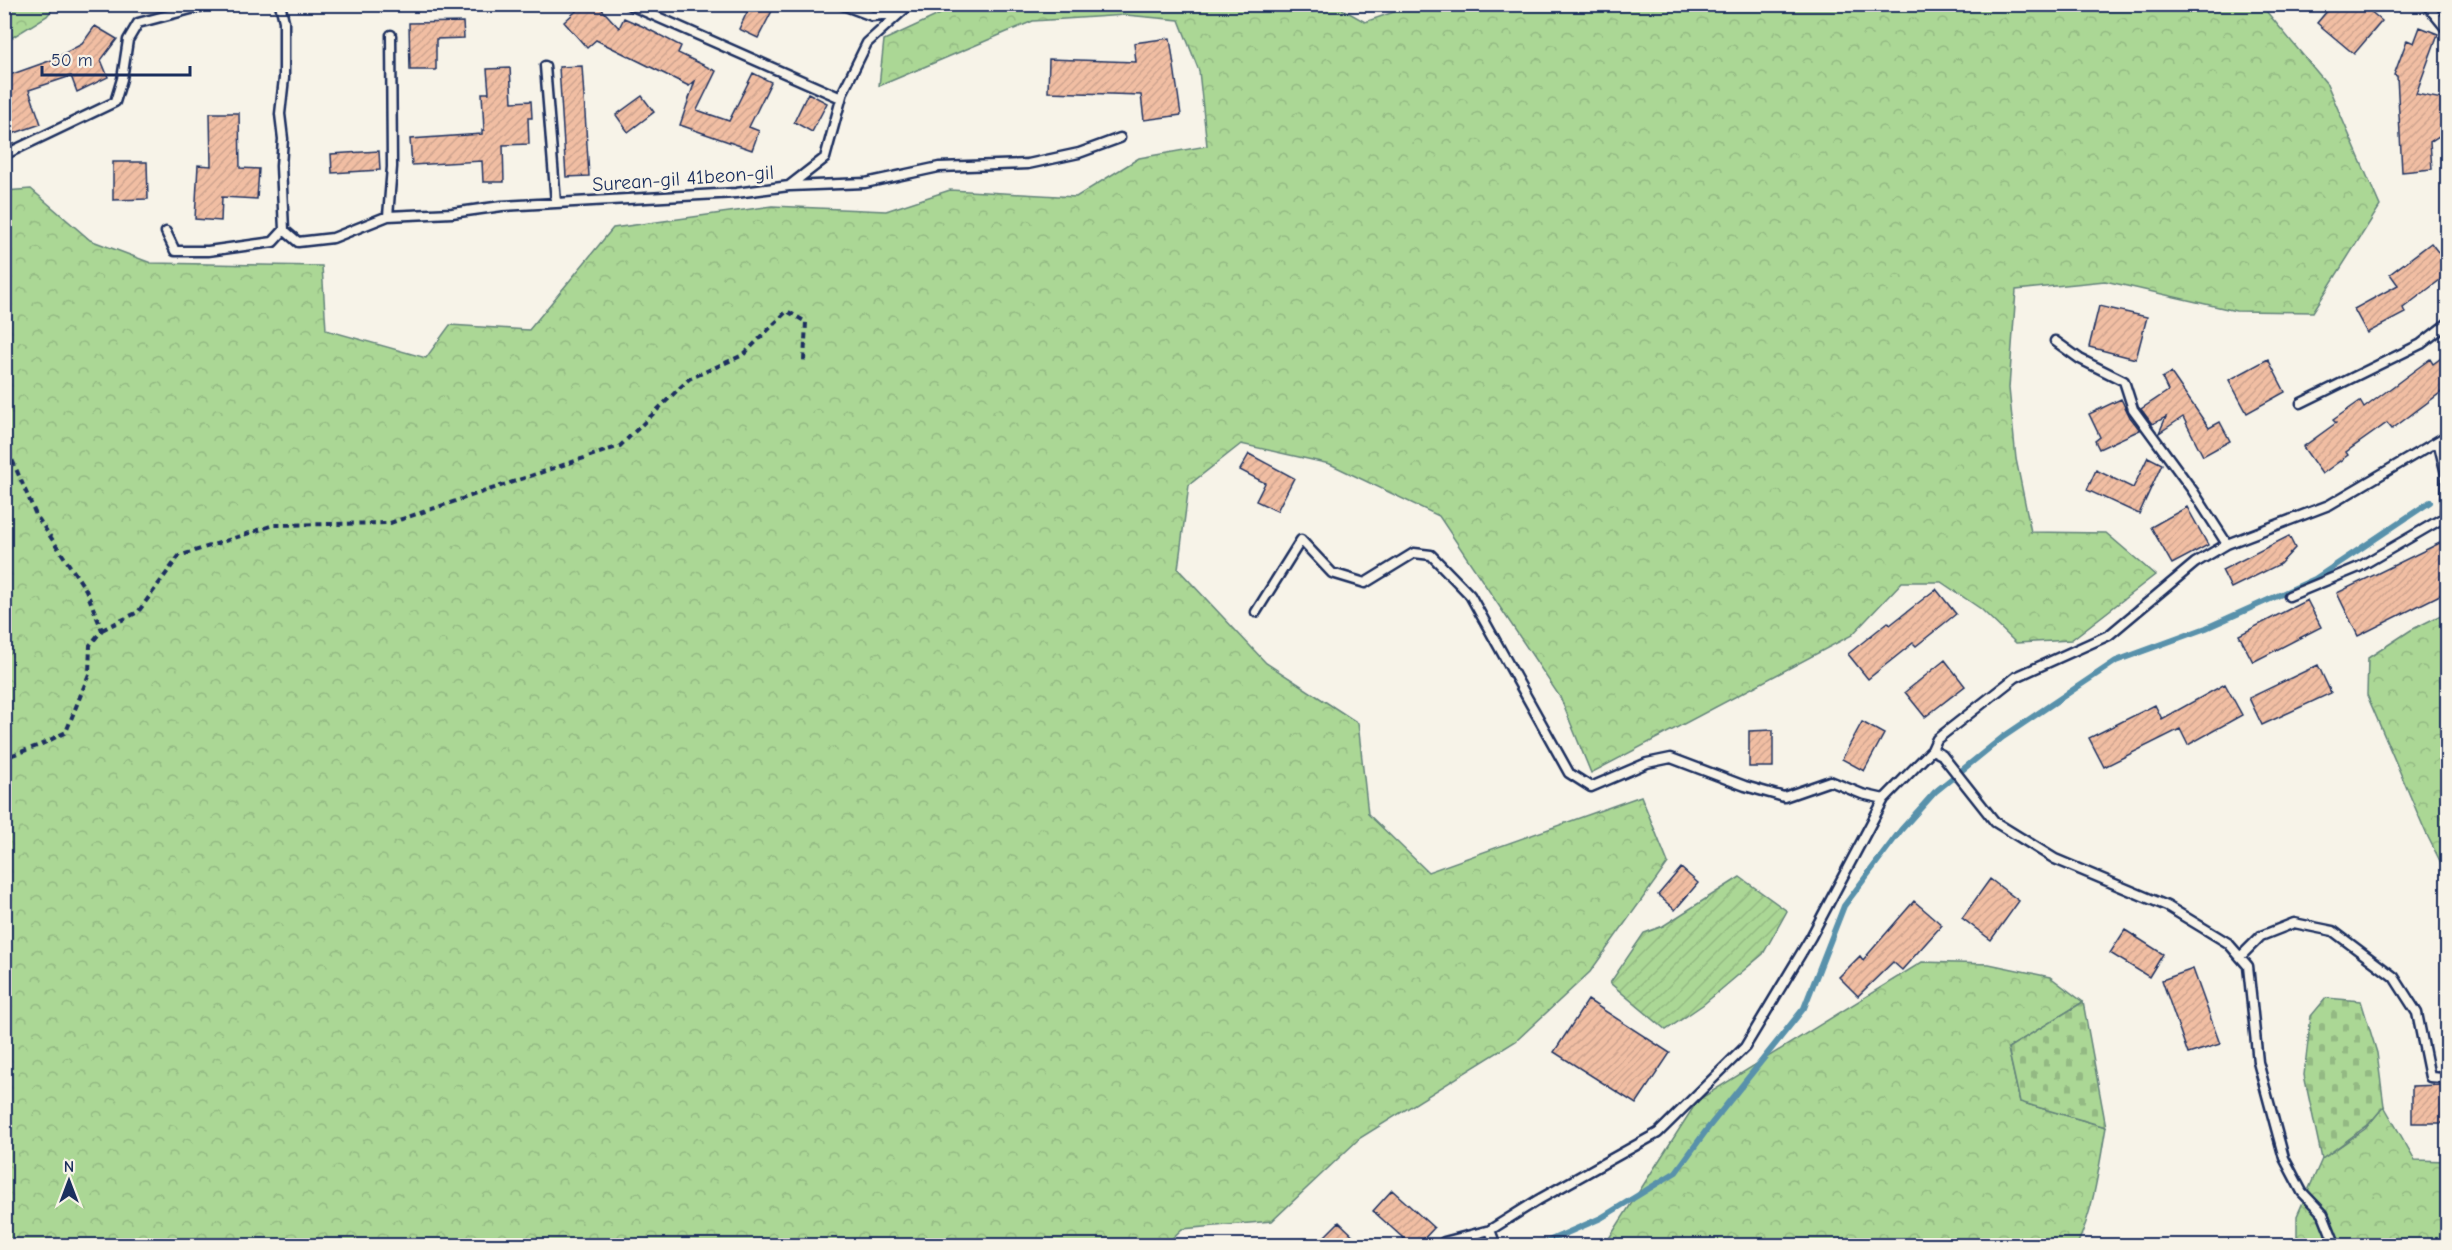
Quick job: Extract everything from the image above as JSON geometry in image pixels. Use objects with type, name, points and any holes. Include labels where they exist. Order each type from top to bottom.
[{"type":"lane","points":[[4,155],[115,102],[122,79],[128,40],[138,23],[210,4]]},
{"type":"lane","points":[[166,232],[176,251],[208,251],[273,242],[284,230],[281,166],[283,139],[280,114],[284,78],[284,21],[280,4]]},
{"type":"lane","points":[[628,4],[842,98]]},
{"type":"lane","points":[[840,4],[872,16],[900,13]]},
{"type":"lane","name":"Surean-gil 41beon-gil","points":[[284,230],[298,242],[333,238],[388,216],[452,213],[502,206],[674,197],[789,186],[825,158],[842,98],[867,43],[910,4]]},
{"type":"lane","points":[[2426,4],[2448,31]]},
{"type":"lane","points":[[388,216],[392,167],[391,35]]},
{"type":"lane","points":[[545,66],[555,203]]},
{"type":"lane","points":[[789,186],[865,183],[939,167],[1028,164],[1078,153],[1120,138]]},
{"type":"lane","points":[[2301,403],[2421,344],[2448,323]]},
{"type":"lane","points":[[2055,341],[2080,358],[2124,381],[2133,409],[2193,491],[2227,544]]},
{"type":"lane","points":[[1440,1245],[1490,1230],[1658,1132],[1745,1047],[1811,937],[1884,799],[1932,750],[1937,739],[2016,677],[2109,635],[2195,563],[2227,544],[2329,504],[2448,435]]},
{"type":"lane","points":[[2289,596],[2359,567],[2445,517],[2446,474],[2438,441]]},
{"type":"lane","points":[[1256,612],[1301,540],[1332,573],[1365,583],[1414,552],[1431,555],[1470,595],[1569,773],[1590,787],[1647,763],[1671,758],[1745,786],[1784,796],[1830,781],[1863,794],[1884,799]]},
{"type":"lane","points":[[1932,750],[1942,755],[1995,822],[2055,859],[2168,906],[2228,943],[2248,966],[2258,1062],[2284,1158],[2302,1192],[2323,1214],[2334,1245]]},
{"type":"lane","points":[[2240,957],[2260,936],[2294,923],[2333,931],[2394,977],[2417,1013],[2430,1077],[2443,1078],[2448,1081]]},
{"type":"lane","points":[[1490,1230],[1496,1243]]},
{"type":"path","points":[[4,758],[40,745],[66,732],[89,674],[90,645],[102,630],[138,612],[179,556],[274,525],[390,523],[620,446],[689,379],[743,355],[787,310],[806,322],[804,360]]},
{"type":"path","points":[[4,441],[36,515],[86,590],[102,630]]},
{"type":"green space","points":[[5,4],[56,5],[47,16],[5,42]]},
{"type":"green space","points":[[1417,4],[2261,5],[2327,84],[2380,206],[2313,312],[2236,311],[2105,281],[2016,290],[2009,388],[2016,459],[2031,532],[2106,533],[2155,575],[2071,640],[2016,643],[1981,609],[1941,582],[1902,582],[1852,635],[1591,773],[1560,697],[1439,516],[1330,464],[1241,444],[1189,485],[1178,569],[1266,663],[1358,723],[1368,814],[1428,872],[1641,796],[1668,863],[1590,972],[1516,1041],[1360,1138],[1272,1221],[1182,1229],[1164,1246],[5,1245],[5,191],[31,189],[90,240],[151,263],[322,266],[326,330],[426,358],[450,325],[529,330],[613,228],[772,206],[886,211],[950,190],[1076,197],[1139,158],[1207,146],[1199,71],[1179,20],[1126,15],[1033,21],[879,86],[884,40],[960,5],[1335,5],[1365,22]]},
{"type":"green space","points":[[2447,612],[2447,875],[2426,833],[2367,695],[2368,658],[2411,630]]},
{"type":"green space","points":[[1740,877],[1787,911],[1763,954],[1704,1004],[1666,1030],[1610,983],[1644,933],[1663,926]]},
{"type":"green space","points":[[1922,962],[1989,964],[2050,977],[2083,1002],[2008,1048],[2020,1102],[2106,1127],[2092,1202],[2077,1245],[1604,1246],[1698,1100]]},
{"type":"green space","points":[[2326,998],[2361,1001],[2377,1053],[2384,1106],[2369,1124],[2322,1159],[2304,1075],[2311,1016]]},
{"type":"green space","points":[[2083,1002],[2106,1127],[2020,1102],[2008,1048]]},
{"type":"green space","points":[[2384,1106],[2415,1160],[2447,1161],[2447,1245],[2297,1246],[2297,1216],[2322,1159],[2365,1129]]},
{"type":"building","points":[[584,4],[597,4],[619,28],[624,18],[642,26],[681,46],[678,53],[716,71],[697,110],[729,121],[753,73],[771,82],[749,127],[759,131],[752,150],[680,125],[695,81],[689,86],[596,40],[587,48],[564,22]]},
{"type":"building","points":[[751,4],[764,4],[773,9],[758,38],[739,29]]},
{"type":"building","points":[[2333,4],[2362,4],[2382,21],[2354,54],[2317,23]]},
{"type":"building","points":[[463,22],[464,38],[436,39],[436,70],[410,70],[409,23]]},
{"type":"building","points":[[95,26],[117,39],[101,60],[108,77],[77,92],[71,76],[29,90],[41,124],[9,135],[4,121],[4,77],[52,60],[82,44]]},
{"type":"building","points":[[2420,27],[2438,34],[2416,94],[2448,100],[2448,130],[2430,142],[2432,169],[2402,172],[2397,76],[2394,75],[2407,40],[2414,43]]},
{"type":"building","points":[[1170,38],[1181,115],[1144,120],[1141,95],[1048,92],[1049,59],[1136,62],[1134,43]]},
{"type":"building","points":[[582,66],[589,176],[566,177],[559,67]]},
{"type":"building","points":[[510,68],[512,102],[531,101],[532,118],[528,118],[529,144],[503,145],[504,182],[483,182],[482,161],[412,165],[410,139],[482,134],[484,130],[482,93],[489,93],[487,69]]},
{"type":"building","points":[[808,93],[827,103],[812,132],[794,122]]},
{"type":"building","points":[[642,96],[654,112],[628,132],[616,115]]},
{"type":"building","points":[[210,113],[239,113],[240,168],[259,169],[257,199],[222,197],[221,221],[195,219],[198,165],[211,166]]},
{"type":"building","points":[[379,151],[380,170],[332,173],[331,154]]},
{"type":"building","points":[[113,162],[147,162],[148,199],[113,200]]},
{"type":"building","points":[[2431,243],[2448,265],[2448,274],[2403,308],[2405,313],[2367,333],[2354,309],[2398,285],[2390,274]]},
{"type":"building","points":[[2099,306],[2147,317],[2136,359],[2089,347]]},
{"type":"building","points":[[2448,353],[2448,387],[2392,429],[2387,423],[2346,452],[2348,455],[2322,474],[2303,447],[2336,423],[2333,420],[2360,401],[2364,408],[2430,359],[2433,364]]},
{"type":"building","points":[[2268,359],[2285,392],[2247,413],[2229,380]]},
{"type":"building","points":[[2171,373],[2209,428],[2220,422],[2230,441],[2203,456],[2183,417],[2159,433],[2166,417],[2152,424],[2141,409],[2168,391],[2162,378]]},
{"type":"building","points":[[2121,399],[2140,430],[2099,449],[2095,441],[2100,437],[2089,414]]},
{"type":"building","points":[[1249,454],[1294,478],[1277,511],[1256,501],[1265,483],[1240,470]]},
{"type":"building","points":[[2148,457],[2162,464],[2139,514],[2087,490],[2096,470],[2133,488]]},
{"type":"building","points":[[2187,507],[2208,545],[2172,564],[2151,527]]},
{"type":"building","points":[[2289,536],[2295,548],[2280,564],[2231,588],[2222,570]]},
{"type":"building","points":[[2448,539],[2448,591],[2358,636],[2337,593]]},
{"type":"building","points":[[1936,589],[1956,614],[1916,646],[1913,643],[1868,679],[1848,654],[1888,622],[1890,625]]},
{"type":"building","points":[[2307,600],[2321,627],[2253,662],[2239,635]]},
{"type":"building","points":[[1945,660],[1965,686],[1925,717],[1905,692]]},
{"type":"building","points":[[2318,665],[2331,693],[2262,725],[2249,698]]},
{"type":"building","points":[[2225,684],[2242,715],[2188,745],[2180,729],[2104,767],[2089,738],[2155,705],[2162,719]]},
{"type":"building","points":[[1862,722],[1884,734],[1864,771],[1842,759]]},
{"type":"building","points":[[1773,730],[1773,767],[1749,767],[1749,731]]},
{"type":"building","points":[[1681,868],[1698,883],[1675,910],[1658,895]]},
{"type":"building","points":[[1990,879],[2019,901],[1991,940],[1962,918]]},
{"type":"building","points":[[1914,901],[1942,925],[1902,970],[1893,962],[1858,996],[1839,977],[1860,956],[1863,960]]},
{"type":"building","points":[[2125,930],[2163,954],[2149,977],[2110,953]]},
{"type":"building","points":[[2193,969],[2220,1044],[2188,1054],[2162,980]]},
{"type":"building","points":[[1588,1000],[1670,1053],[1636,1104],[1554,1052]]},
{"type":"building","points":[[2412,1086],[2445,1086],[2445,1123],[2412,1123]]},
{"type":"building","points":[[1392,1190],[1434,1228],[1418,1245],[1411,1245],[1373,1211]]},
{"type":"building","points":[[1339,1222],[1363,1245],[1316,1245]]},
{"type":"waterway","points":[[2441,4],[2448,16]]},
{"type":"waterway","points":[[1537,1246],[1601,1218],[1676,1172],[1708,1128],[1804,1008],[1844,906],[1901,830],[1935,792],[2003,737],[2116,661],[2206,628],[2315,579],[2430,502]]}]
